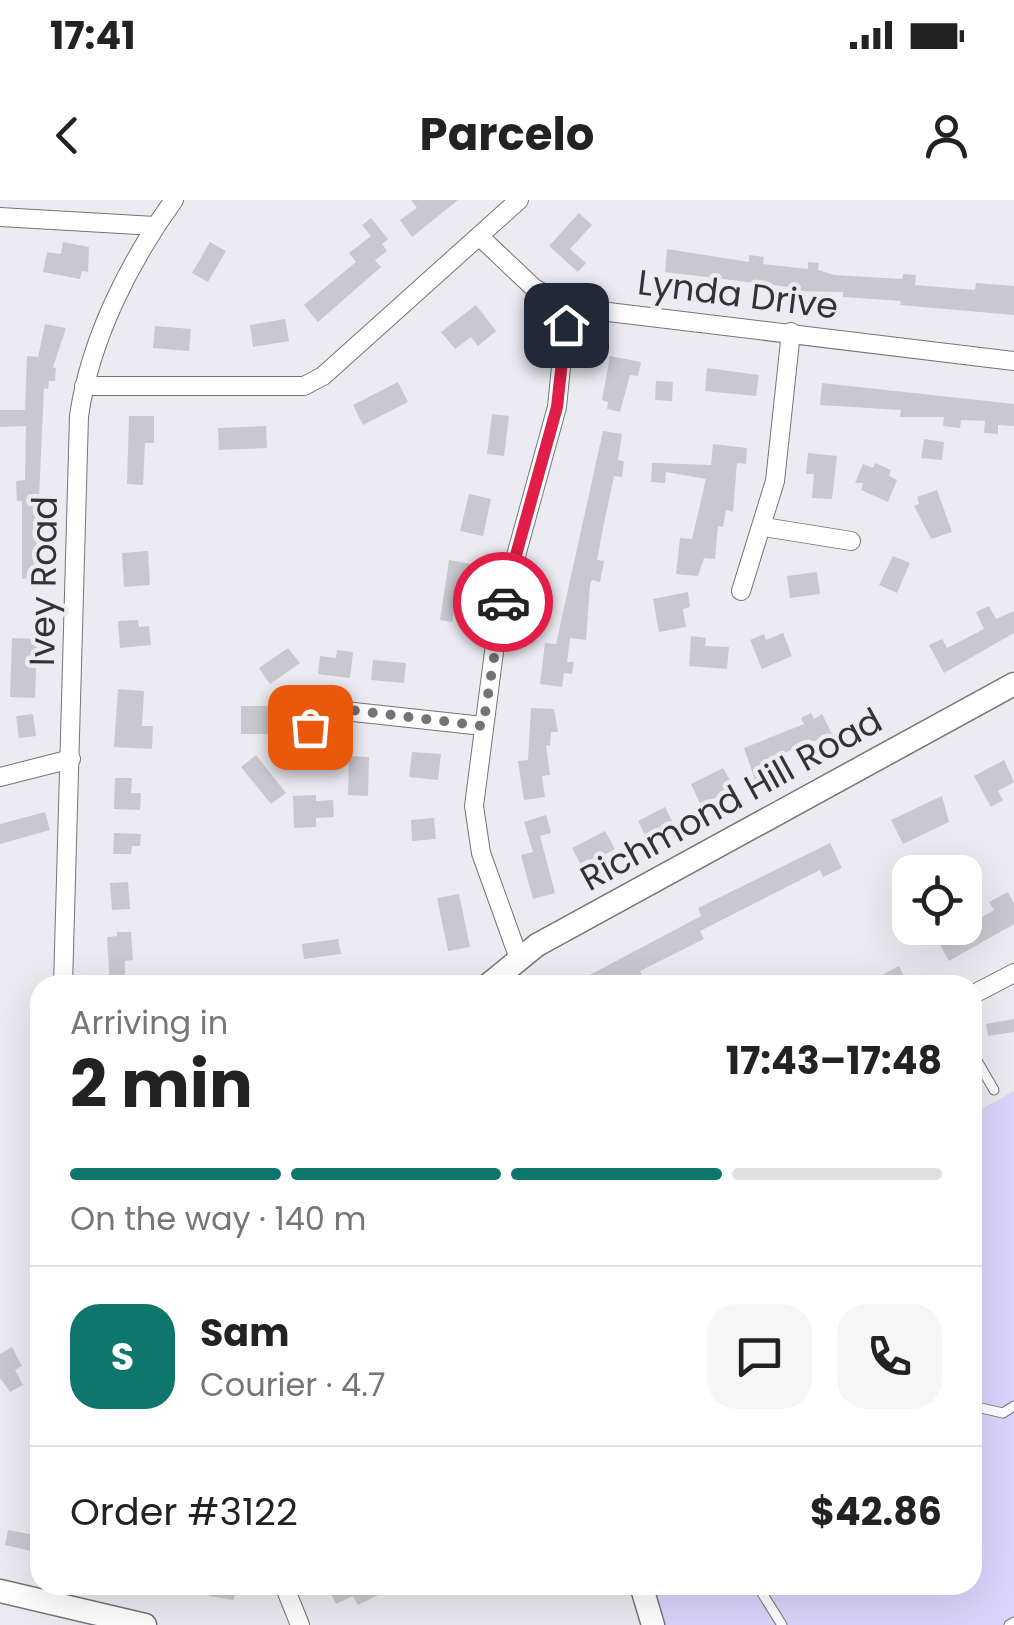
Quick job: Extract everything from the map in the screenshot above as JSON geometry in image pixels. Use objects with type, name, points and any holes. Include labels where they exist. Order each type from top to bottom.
[{"type":"street","name":"Ivey Road","points":[[63,975],[84,386],[98,341],[155,226],[174,200]]},
{"type":"street","points":[[84,386],[304,386],[323,376],[519,200]]},
{"type":"street","points":[[0,217],[155,226]]},
{"type":"street","name":"Lynda Drive","points":[[478,236],[534,288],[567,307],[1014,362]]},
{"type":"street","points":[[518,956],[474,823],[498,621],[557,407],[567,307]]},
{"type":"street","points":[[741,592],[764,528],[775,480],[792,332]]},
{"type":"street","points":[[764,528],[852,542]]},
{"type":"street","name":"Richmond Hill Road","points":[[498,975],[518,956],[1014,684]]},
{"type":"street","points":[[308,756],[314,717],[326,709],[483,726]]},
{"type":"street","points":[[0,777],[71,759]]},
{"type":"street","points":[[982,990],[1014,972]]},
{"type":"street","points":[[0,1591],[144,1625]]},
{"type":"street","points":[[288,1595],[300,1625]]},
{"type":"street","points":[[644,1595],[653,1625]]},
{"type":"lane","points":[[982,1069],[994,1090]]},
{"type":"lane","points":[[982,1408],[1003,1413],[1014,1406]]},
{"type":"lane","points":[[763,1595],[782,1625]]},
{"type":"shaded area","points":[[1014,1091],[1014,1625],[648,1625],[643,1595],[982,1595],[982,1109]]},
{"type":"building","points":[[411,200],[458,200],[412,237],[400,220],[417,208]]},
{"type":"building","points":[[579,213],[592,225],[570,249],[586,263],[578,272],[549,246]]},
{"type":"building","points":[[371,218],[388,239],[382,244],[387,251],[375,260],[381,267],[318,322],[304,305],[356,262],[349,253],[371,236],[362,225]]},
{"type":"building","points":[[63,242],[89,247],[88,272],[82,271],[80,279],[43,272],[47,252],[61,254]]},
{"type":"building","points":[[210,242],[226,251],[208,282],[192,273]]},
{"type":"building","points":[[667,249],[749,262],[749,255],[764,257],[763,264],[808,269],[808,262],[819,263],[818,270],[834,275],[902,279],[903,274],[916,275],[915,285],[975,290],[976,283],[1014,286],[1014,315],[900,305],[901,301],[843,297],[843,292],[787,291],[788,287],[665,272]]},
{"type":"building","points":[[476,305],[496,331],[478,346],[471,337],[455,349],[441,332]]},
{"type":"building","points":[[285,319],[289,341],[253,347],[250,325]]},
{"type":"building","points":[[45,324],[66,328],[53,367],[55,381],[49,381],[48,389],[44,388],[39,577],[22,579],[22,501],[17,501],[16,481],[25,480],[26,426],[0,427],[0,410],[25,410],[27,356],[38,357]]},
{"type":"building","points":[[155,326],[191,329],[189,351],[153,348]]},
{"type":"building","points":[[610,356],[641,362],[638,376],[630,375],[620,412],[607,409],[608,402],[602,400]]},
{"type":"building","points":[[707,368],[759,375],[756,396],[705,391]]},
{"type":"building","points":[[656,381],[673,382],[672,401],[655,400]]},
{"type":"building","points":[[398,382],[408,402],[363,425],[353,405]]},
{"type":"building","points":[[822,383],[1014,404],[1014,426],[998,425],[998,434],[984,433],[985,421],[961,420],[960,428],[943,426],[944,417],[900,417],[901,410],[820,405]]},
{"type":"building","points":[[492,414],[509,416],[504,456],[487,454]]},
{"type":"building","points":[[129,416],[154,416],[154,443],[145,443],[143,485],[127,484]]},
{"type":"building","points":[[266,426],[267,448],[219,450],[218,428]]},
{"type":"building","points":[[603,431],[622,434],[618,460],[624,461],[622,477],[614,476],[604,523],[597,560],[604,561],[600,582],[592,580],[590,585],[586,640],[570,638],[567,662],[574,662],[572,674],[564,673],[562,687],[540,684],[545,643],[556,644]]},
{"type":"building","points":[[924,439],[944,442],[942,460],[921,458]]},
{"type":"building","points":[[713,444],[747,448],[746,464],[737,463],[733,512],[726,510],[723,527],[718,526],[715,559],[704,558],[698,576],[676,574],[680,538],[692,539],[706,479],[666,472],[665,483],[651,482],[652,463],[711,465]]},
{"type":"building","points":[[808,453],[837,456],[832,499],[812,498],[814,474],[806,474]]},
{"type":"building","points":[[875,463],[891,470],[889,476],[897,480],[888,502],[861,490],[863,483],[855,483],[863,464],[873,468]]},
{"type":"building","points":[[937,490],[952,532],[931,539],[914,506],[919,504],[917,497]]},
{"type":"building","points":[[469,494],[491,499],[483,536],[460,531]]},
{"type":"building","points":[[148,551],[150,585],[124,587],[122,553]]},
{"type":"building","points":[[893,556],[910,563],[897,593],[879,585]]},
{"type":"building","points":[[449,560],[471,564],[465,605],[455,604],[452,622],[440,620]]},
{"type":"building","points":[[817,572],[820,594],[790,598],[787,576]]},
{"type":"building","points":[[688,592],[690,607],[683,609],[686,627],[659,632],[653,599]]},
{"type":"building","points":[[989,606],[996,619],[1014,611],[1014,633],[944,673],[929,645],[942,639],[947,648],[984,629],[976,612]]},
{"type":"building","points":[[138,620],[139,627],[149,626],[151,645],[120,648],[118,621]]},
{"type":"building","points":[[783,633],[792,656],[762,669],[750,640],[764,634],[766,640]]},
{"type":"building","points":[[691,636],[706,638],[705,646],[729,647],[727,669],[689,666]]},
{"type":"building","points":[[12,638],[37,639],[35,698],[10,697]]},
{"type":"building","points":[[288,648],[300,663],[270,684],[259,668]]},
{"type":"building","points":[[337,650],[353,652],[350,678],[318,674],[320,656],[336,658]]},
{"type":"building","points":[[373,660],[406,663],[404,683],[371,680]]},
{"type":"building","points":[[118,689],[144,691],[142,726],[153,726],[152,749],[114,747]]},
{"type":"building","points":[[241,706],[272,706],[272,734],[241,734]]},
{"type":"building","points":[[531,708],[554,709],[558,732],[551,732],[550,746],[546,745],[550,775],[542,776],[545,797],[524,800],[518,761],[528,760]]},
{"type":"building","points":[[811,713],[814,719],[822,714],[832,734],[766,760],[771,774],[755,780],[744,748],[804,724],[801,718]]},
{"type":"building","points":[[33,714],[36,736],[19,738],[16,716]]},
{"type":"building","points":[[412,752],[441,754],[438,780],[409,777]]},
{"type":"building","points":[[256,755],[286,793],[271,804],[241,767]]},
{"type":"building","points":[[349,756],[369,757],[368,796],[348,795]]},
{"type":"building","points":[[1004,760],[1014,782],[998,791],[1003,800],[991,807],[974,776]]},
{"type":"building","points":[[723,768],[736,791],[700,803],[691,784]]},
{"type":"building","points":[[115,778],[132,778],[131,793],[141,793],[140,810],[114,809]]},
{"type":"building","points":[[316,795],[316,801],[333,800],[334,817],[316,818],[316,827],[294,828],[293,796]]},
{"type":"building","points":[[942,796],[949,822],[903,844],[891,820]]},
{"type":"building","points":[[665,807],[672,821],[645,835],[638,821]]},
{"type":"building","points":[[45,812],[50,830],[0,844],[0,824]]},
{"type":"building","points":[[546,815],[551,833],[540,836],[555,893],[533,899],[521,855],[533,852],[524,822]]},
{"type":"building","points":[[434,818],[436,839],[412,841],[411,820]]},
{"type":"building","points":[[605,831],[615,849],[582,867],[572,848]]},
{"type":"building","points":[[114,833],[141,834],[140,846],[132,846],[131,854],[113,854]]},
{"type":"building","points":[[830,843],[842,868],[823,877],[820,870],[700,931],[704,939],[640,971],[642,975],[590,975],[701,916],[698,908]]},
{"type":"building","points":[[128,882],[130,909],[112,910],[110,883]]},
{"type":"building","points":[[1008,892],[1014,903],[1014,924],[982,942],[982,917],[994,910],[989,902]]},
{"type":"building","points":[[459,894],[470,947],[448,951],[437,898]]},
{"type":"building","points":[[117,932],[131,932],[133,960],[125,961],[125,975],[109,975],[107,937],[117,936]]},
{"type":"building","points":[[338,939],[341,954],[304,959],[302,944]]},
{"type":"building","points":[[940,945],[977,945],[949,961]]},
{"type":"building","points":[[899,966],[903,975],[882,975]]},
{"type":"building","points":[[1014,1019],[1014,1032],[988,1036],[986,1024]]},
{"type":"building","points":[[12,1347],[22,1366],[15,1370],[23,1385],[10,1392],[0,1378],[0,1354]]},
{"type":"building","points":[[8,1530],[30,1534],[30,1551],[5,1545]]},
{"type":"building","points":[[209,1595],[235,1595],[234,1600]]},
{"type":"building","points":[[332,1595],[378,1595],[358,1605],[353,1596],[336,1604]]},
{"type":"way so far","points":[[310,727],[319,712],[334,708],[483,726],[503,602]]},
{"type":"route","points":[[503,602],[557,407],[566,325]]}]
